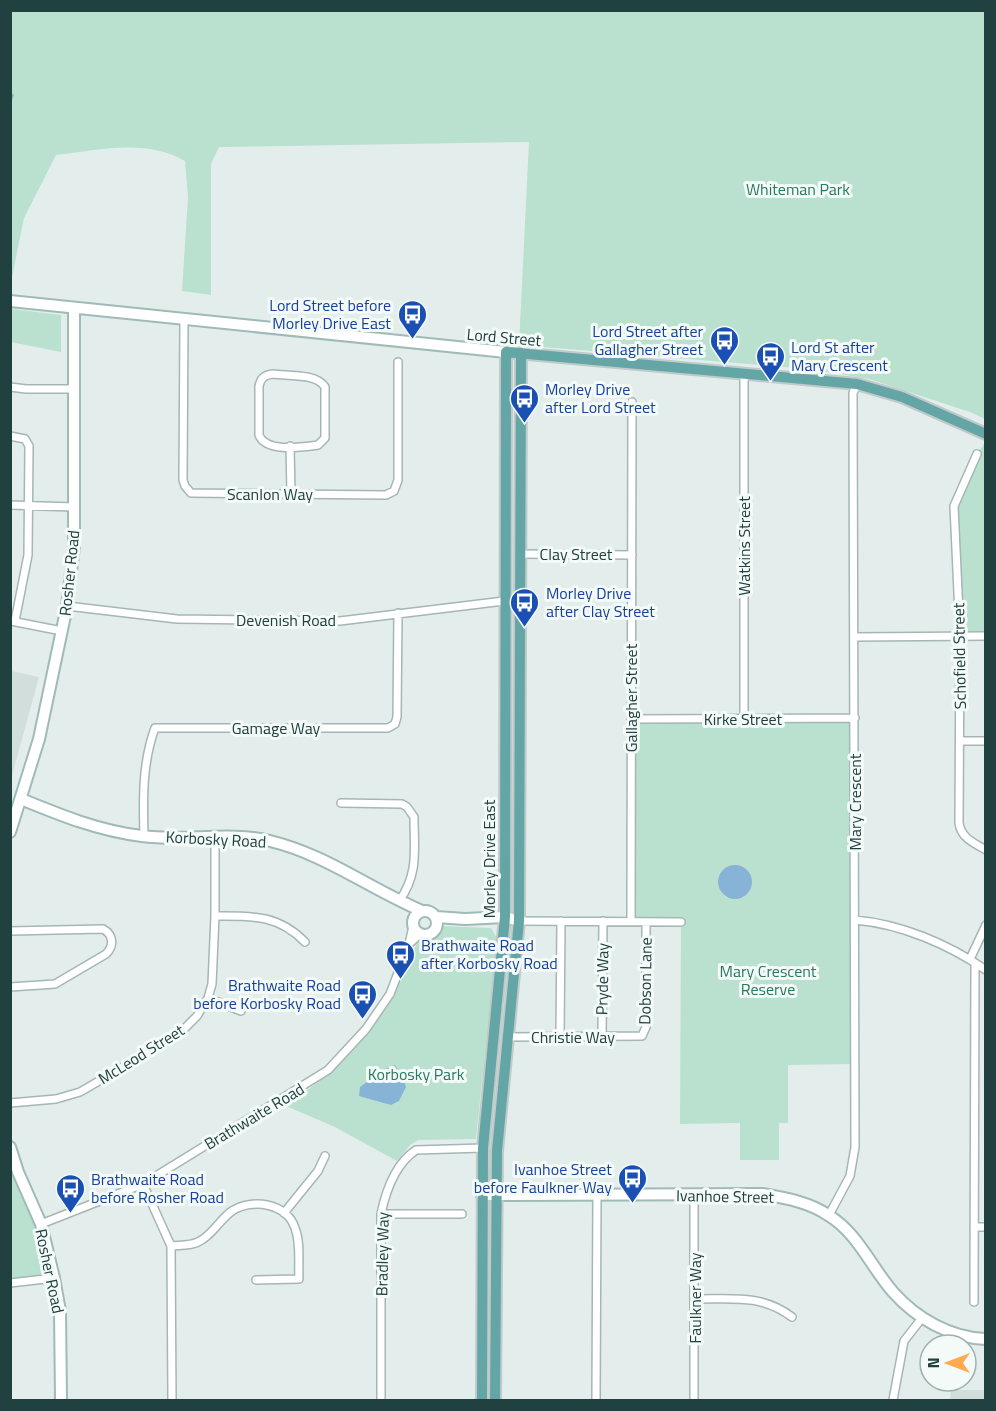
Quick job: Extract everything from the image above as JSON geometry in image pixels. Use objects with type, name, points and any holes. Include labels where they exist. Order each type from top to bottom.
[{"type":"main road","name":"Lord Street","points":[[506,352],[857,384],[902,397],[986,434]]},
{"type":"main road","name":"Morley Drive East","points":[[482,1401],[483,1148],[504,921],[506,352]]},
{"type":"main road","name":"Morley Drive East","points":[[495,1401],[497,1151],[519,921],[521,353]]},
{"type":"street","name":"Lord Street","points":[[10,301],[506,352]]},
{"type":"street","name":"Rosher Road","points":[[10,832],[39,739],[67,606],[74,547],[74,308]]},
{"type":"street","name":"Scanlon Way","points":[[184,320],[185,486],[191,493],[386,495],[394,491],[398,480],[398,362]]},
{"type":"street","name":"Watkins Street","points":[[744,374],[744,718]]},
{"type":"street","points":[[265,375],[314,379],[325,387],[325,438],[318,445],[290,446],[266,444],[259,435],[259,386],[265,375]]},
{"type":"street","name":"Mary Crescent","points":[[829,1215],[850,1176],[855,1147],[853,393],[857,384]]},
{"type":"street","points":[[10,387],[74,389]]},
{"type":"street","name":"Gallagher Street","points":[[631,921],[632,402]]},
{"type":"street","points":[[10,436],[25,439],[29,446],[28,555],[13,621],[62,631]]},
{"type":"street","points":[[290,446],[291,494]]},
{"type":"street","name":"Schofield Street","points":[[977,454],[954,506],[960,636],[960,829],[967,839],[986,850]]},
{"type":"street","points":[[10,505],[74,507]]},
{"type":"street","name":"Clay Street","points":[[520,554],[632,555]]},
{"type":"street","name":"Devenish Road","points":[[67,606],[177,619],[340,621],[504,601]]},
{"type":"street","name":"Gamage Way","points":[[144,837],[144,779],[152,737],[156,728],[388,728],[393,726],[397,717],[398,614]]},
{"type":"street","points":[[855,637],[986,636]]},
{"type":"street","name":"Kirke Street","points":[[631,719],[855,718]]},
{"type":"street","points":[[960,741],[986,741]]},
{"type":"street","name":"Korbosky Road","points":[[21,799],[89,826],[144,837],[257,839],[290,846],[336,865],[401,902],[422,911]]},
{"type":"street","points":[[341,804],[402,804],[412,813],[414,818],[414,870],[401,902],[415,927],[431,934],[436,921]]},
{"type":"street","name":"McLeod Street","points":[[10,1103],[56,1099],[80,1092],[178,1035],[197,1016],[208,998],[213,970],[214,837]]},
{"type":"street","points":[[415,927],[416,915],[422,911],[430,912],[436,921]]},
{"type":"street","points":[[214,916],[266,918],[293,929],[305,942]]},
{"type":"street","points":[[855,920],[916,934],[986,970]]},
{"type":"street","points":[[436,921],[681,922]]},
{"type":"street","points":[[560,1037],[561,921]]},
{"type":"street","name":"Pryde Way","points":[[602,1037],[603,921]]},
{"type":"street","name":"Dobson Lane","points":[[638,1037],[642,1036],[645,1027],[645,921]]},
{"type":"street","points":[[974,1302],[972,961],[986,925]]},
{"type":"street","name":"Brathwaite Road","points":[[41,1224],[143,1184],[328,1070],[378,1013],[390,994],[415,927]]},
{"type":"street","points":[[10,931],[103,929],[112,941],[106,954],[55,984],[10,987]]},
{"type":"street","points":[[208,998],[242,1011]]},
{"type":"street","name":"Christie Way","points":[[509,1037],[638,1037]]},
{"type":"street","name":"Rosher Road","points":[[10,1147],[18,1172],[41,1224],[54,1278],[60,1311],[61,1401]]},
{"type":"street","name":"Bradley Way","points":[[381,1401],[381,1214],[384,1197],[399,1167],[416,1150],[483,1148]]},
{"type":"street","points":[[284,1213],[318,1171],[325,1156]]},
{"type":"street","points":[[143,1184],[171,1246],[172,1401]]},
{"type":"street","name":"Faulkner Way","points":[[694,1194],[694,1401]]},
{"type":"street","name":"Ivanhoe Street","points":[[482,1195],[774,1196],[808,1205],[829,1215],[861,1246],[893,1292],[922,1318],[964,1337],[986,1340]]},
{"type":"street","points":[[596,1401],[597,1195]]},
{"type":"street","points":[[171,1246],[200,1241],[233,1211],[243,1205],[269,1204],[284,1213],[295,1226],[298,1279],[256,1280]]},
{"type":"street","points":[[381,1214],[462,1214]]},
{"type":"street","points":[[974,1227],[986,1227]]},
{"type":"street","points":[[10,1283],[54,1278]]},
{"type":"street","points":[[695,1299],[764,1302],[782,1309],[792,1317]]},
{"type":"street","points":[[893,1401],[904,1341],[922,1318]]},
{"type":"shaded area","points":[[10,671],[39,677],[11,779]]},
{"type":"shaded area","points":[[978,1390],[985,1390],[985,1400],[950,1400],[951,1393],[978,1393]]},
{"type":"green space","name":"Whiteman Park","points":[[11,10],[985,11],[985,419],[869,379],[810,369],[519,345],[529,142],[219,147],[211,164],[211,295],[182,291],[188,197],[185,161],[170,154],[138,148],[105,149],[56,155],[24,218],[11,282]]},
{"type":"green space","points":[[11,309],[61,315],[61,352],[11,342]]},
{"type":"green space","points":[[985,443],[985,636],[960,636],[954,506],[977,454]]},
{"type":"green space","name":"Mary Crescent Reserve","points":[[855,718],[855,1064],[788,1065],[788,1123],[779,1123],[779,1160],[740,1160],[740,1123],[680,1124],[681,922],[631,921],[631,719]],"holes":[[[736,865],[750,890],[742,898],[726,897],[719,888],[721,873],[730,866]]]},
{"type":"green space","name":"Korbosky Park","points":[[441,926],[491,928],[497,938],[476,1139],[418,1140],[410,1145],[397,1161],[335,1127],[286,1106],[330,1073],[377,1019],[418,942]]},
{"type":"green space","points":[[10,1156],[35,1222],[50,1275],[11,1278]]},
{"type":"water","points":[[735,865],[747,870],[752,882],[747,894],[735,899],[723,894],[718,882],[723,870]]},
{"type":"water","points":[[395,1065],[406,1087],[399,1101],[391,1105],[359,1096],[360,1087],[383,1070]]},
{"type":"waterway","points":[[10,102],[13,95]]},
{"type":"place","name":"Lord Street before Morley Drive East","points":[[412,340]]},
{"type":"place","name":"Lord Street after Gallagher Street","points":[[724,366]]},
{"type":"place","name":"Lord St after Mary Crescent","points":[[770,382]]},
{"type":"place","name":"Morley Drive after Lord Street","points":[[524,424]]},
{"type":"place","name":"Morley Drive after Clay Street","points":[[525,628]]},
{"type":"place","name":"Brathwaite Road after Korbosky Road","points":[[400,980]]},
{"type":"place","name":"Brathwaite Road before Korbosky Road","points":[[362,1020]]},
{"type":"place","name":"Ivanhoe Street before Faulkner Way","points":[[633,1204]]},
{"type":"place","name":"Brathwaite Road before Rosher Road","points":[[70,1214]]}]
